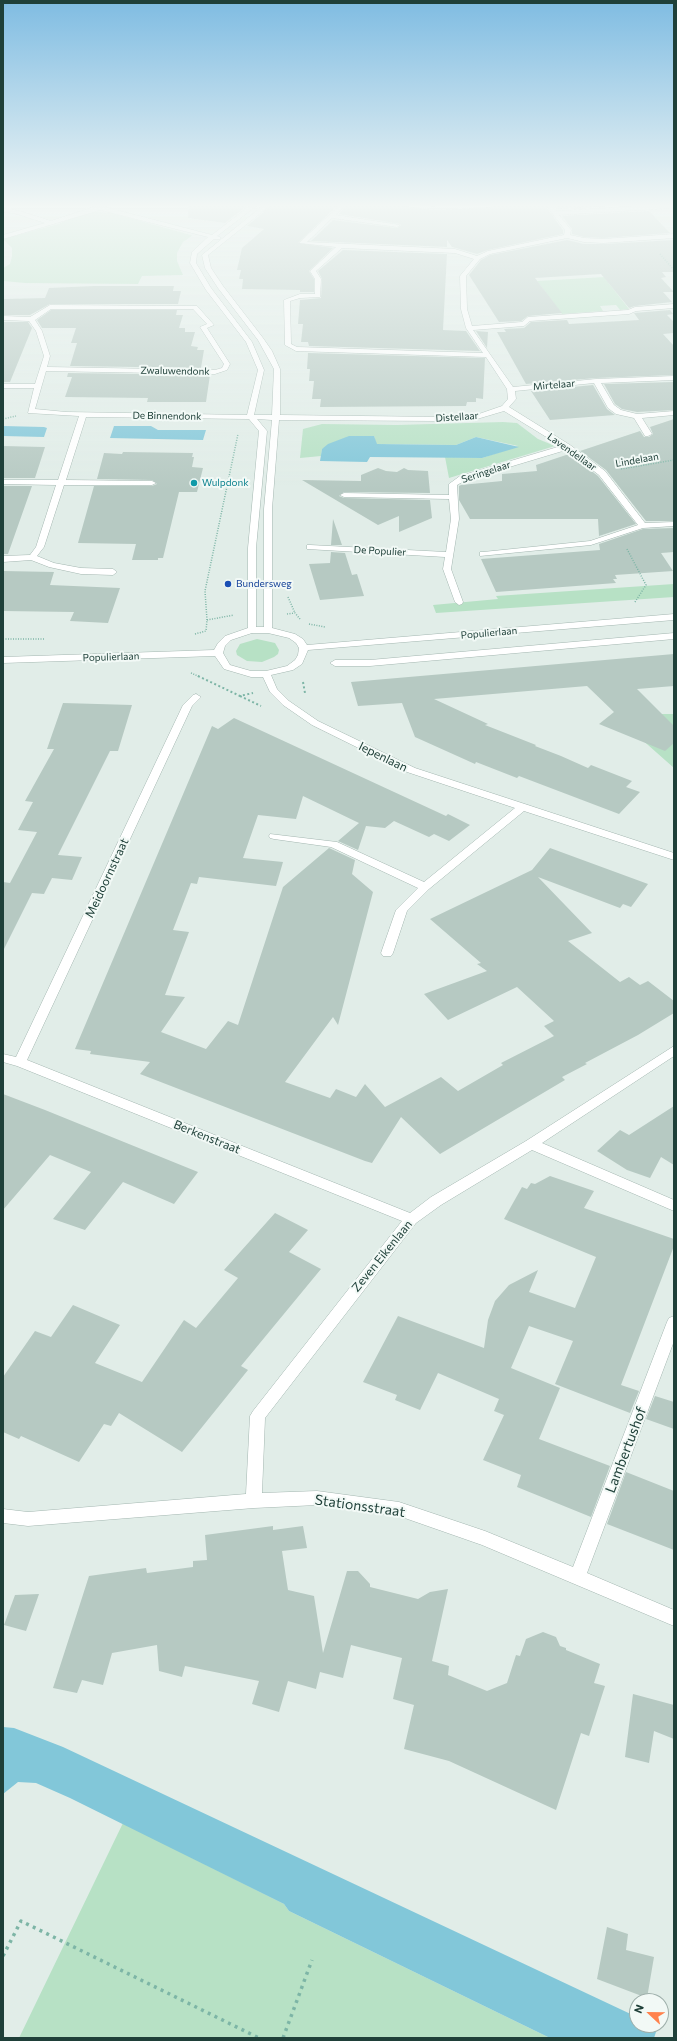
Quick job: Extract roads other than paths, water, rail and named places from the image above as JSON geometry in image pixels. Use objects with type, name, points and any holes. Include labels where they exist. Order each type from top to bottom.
[{"type":"street","points":[[216,299],[249,342],[261,370],[250,416],[263,431],[252,548],[252,630]]},
{"type":"street","points":[[229,299],[269,351],[277,369],[276,416],[268,509],[268,630]]},
{"type":"street","points":[[289,299],[287,300],[288,345],[296,349],[489,355]]},
{"type":"street","points":[[464,299],[464,309],[469,328],[511,389],[512,399],[505,408]]},
{"type":"street","points":[[469,328],[524,324],[528,319],[629,312],[635,309],[674,306]]},
{"type":"street","name":"Zwaluwendonk","points":[[31,319],[50,307],[195,307],[211,325],[203,327],[227,364],[225,369],[215,372],[43,368]]},
{"type":"street","points":[[3,318],[31,319]]},
{"type":"street","name":"De Binnendonk","points":[[31,319],[39,331],[47,356],[31,411],[83,414],[224,417],[250,416]]},
{"type":"street","name":"Mirtelaar","points":[[511,389],[596,381],[674,378]]},
{"type":"street","points":[[596,381],[611,406],[618,412],[637,416],[674,413]]},
{"type":"street","points":[[3,386],[38,386]]},
{"type":"street","name":"Distellaar","points":[[250,416],[442,419],[476,417],[505,408]]},
{"type":"street","name":"Lavendellaar","points":[[505,408],[566,447],[602,473],[643,526]]},
{"type":"street","points":[[32,557],[40,547],[62,483],[83,414]]},
{"type":"street","points":[[637,416],[648,434]]},
{"type":"street","name":"Seringelaar","points":[[344,496],[453,497],[453,484],[463,478],[566,447]]},
{"type":"street","points":[[3,482],[152,487],[153,474]]},
{"type":"street","points":[[453,497],[455,519],[447,569],[459,602]]},
{"type":"street","points":[[483,554],[591,543],[643,526],[674,524]]},
{"type":"street","name":"De Populier","points":[[310,547],[449,555]]},
{"type":"street","points":[[3,559],[32,557],[52,565],[81,571],[113,572]]},
{"type":"street","name":"Populierlaan","points":[[304,648],[674,617]]},
{"type":"street","points":[[252,630],[268,630],[292,636],[300,641],[304,648],[303,655],[299,662],[290,668],[266,674],[238,672],[227,666],[221,660],[218,652],[221,645],[228,638],[252,630]]},
{"type":"street","name":"Populierlaan","points":[[335,663],[370,663],[674,636]]},
{"type":"street","name":"Populierlaan","points":[[3,660],[218,652]]},
{"type":"street","name":"Iepenlaan","points":[[266,674],[273,690],[286,703],[315,723],[411,770],[521,808],[674,857]]},
{"type":"street","name":"Meidoornstraat","points":[[20,1062],[186,712],[196,697]]},
{"type":"street","points":[[387,953],[402,910],[425,887],[521,808]]},
{"type":"street","points":[[274,836],[333,844],[425,887]]},
{"type":"street","name":"Zeven Eikenlaan","points":[[254,1501],[258,1416],[388,1246],[411,1219],[436,1201],[531,1144],[640,1074],[674,1050]]},
{"type":"street","name":"Berkenstraat","points":[[3,1058],[20,1062],[411,1219]]},
{"type":"street","points":[[531,1144],[674,1206]]},
{"type":"street","name":"Lambertushof","points":[[577,1577],[674,1322]]},
{"type":"street","name":"Stationsstraat","points":[[3,1516],[28,1519],[254,1501],[317,1498],[399,1509],[485,1538],[674,1618]]},
{"type":"water","points":[[3,426],[47,428],[44,437],[3,436]]},
{"type":"water","points":[[114,426],[151,426],[158,430],[206,430],[203,440],[110,438]]},
{"type":"water","points":[[349,436],[374,436],[377,444],[456,445],[476,437],[519,447],[482,458],[370,457],[367,462],[320,461],[322,449],[328,444]]},
{"type":"water","points":[[3,1727],[14,1728],[63,1747],[629,2013],[629,2033],[656,2033],[654,2038],[550,2038],[289,1911],[284,1904],[70,1798],[36,1783],[18,1782],[3,1794]]},
{"type":"place","name":"Wulpdonk","points":[[194,483]]},
{"type":"place","name":"Bundersweg","points":[[228,584]]}]
